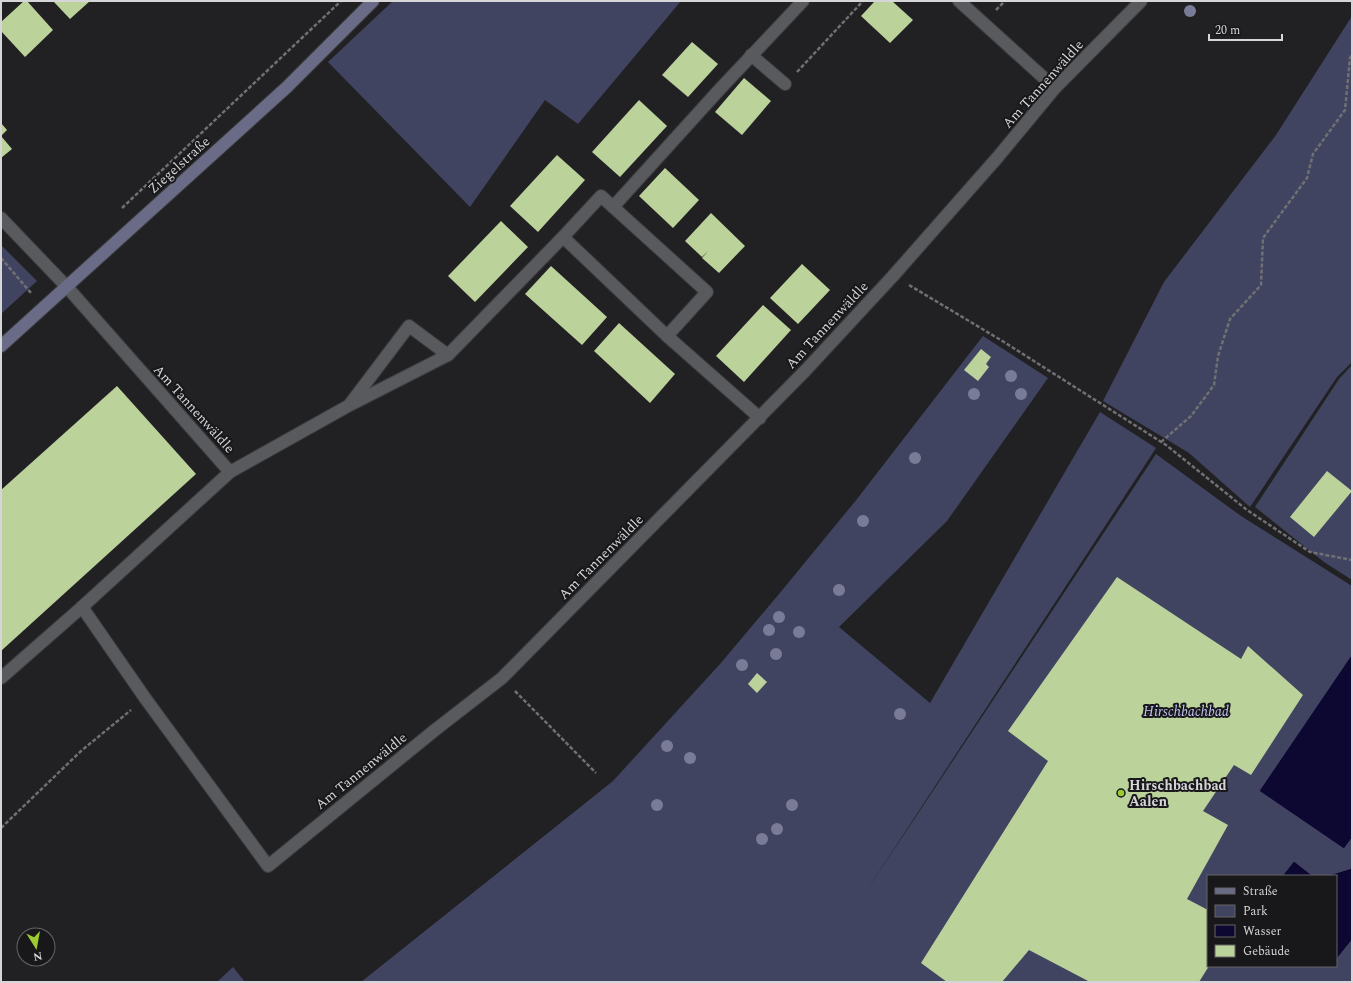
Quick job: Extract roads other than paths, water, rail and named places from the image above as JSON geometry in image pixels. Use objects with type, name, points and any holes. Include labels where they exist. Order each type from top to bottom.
[{"type":"main road","name":"Ziegelstraße","points":[[1,346],[287,87],[373,1]]},
{"type":"street","points":[[612,207],[802,1]]},
{"type":"street","points":[[959,1],[1055,88]]},
{"type":"street","name":"Am Tannenwäldle","points":[[82,606],[145,698],[268,866],[435,730],[502,678],[805,371],[893,276],[997,158],[1055,88],[1141,1]]},
{"type":"street","points":[[751,55],[786,84]]},
{"type":"street","points":[[230,472],[348,406],[448,355],[601,196],[707,292],[667,336]]},
{"type":"street","name":"Am Tannenwäldle","points":[[1,218],[67,287],[230,472],[1,678]]},
{"type":"street","points":[[563,237],[667,336],[760,418]]},
{"type":"street","points":[[348,406],[410,326],[448,355]]},
{"type":"water","points":[[1352,654],[1352,838],[1344,849],[1259,791]]},
{"type":"water","points":[[1294,861],[1312,875],[1283,875]]},
{"type":"water","points":[[1352,868],[1352,940],[1337,959],[1337,875],[1329,875]]},
{"type":"place","name":"Hirschbachbad Aalen","points":[[1121,793]]},
{"type":"park label","name":"Hirschbachbad","points":[[1186,711]]}]
